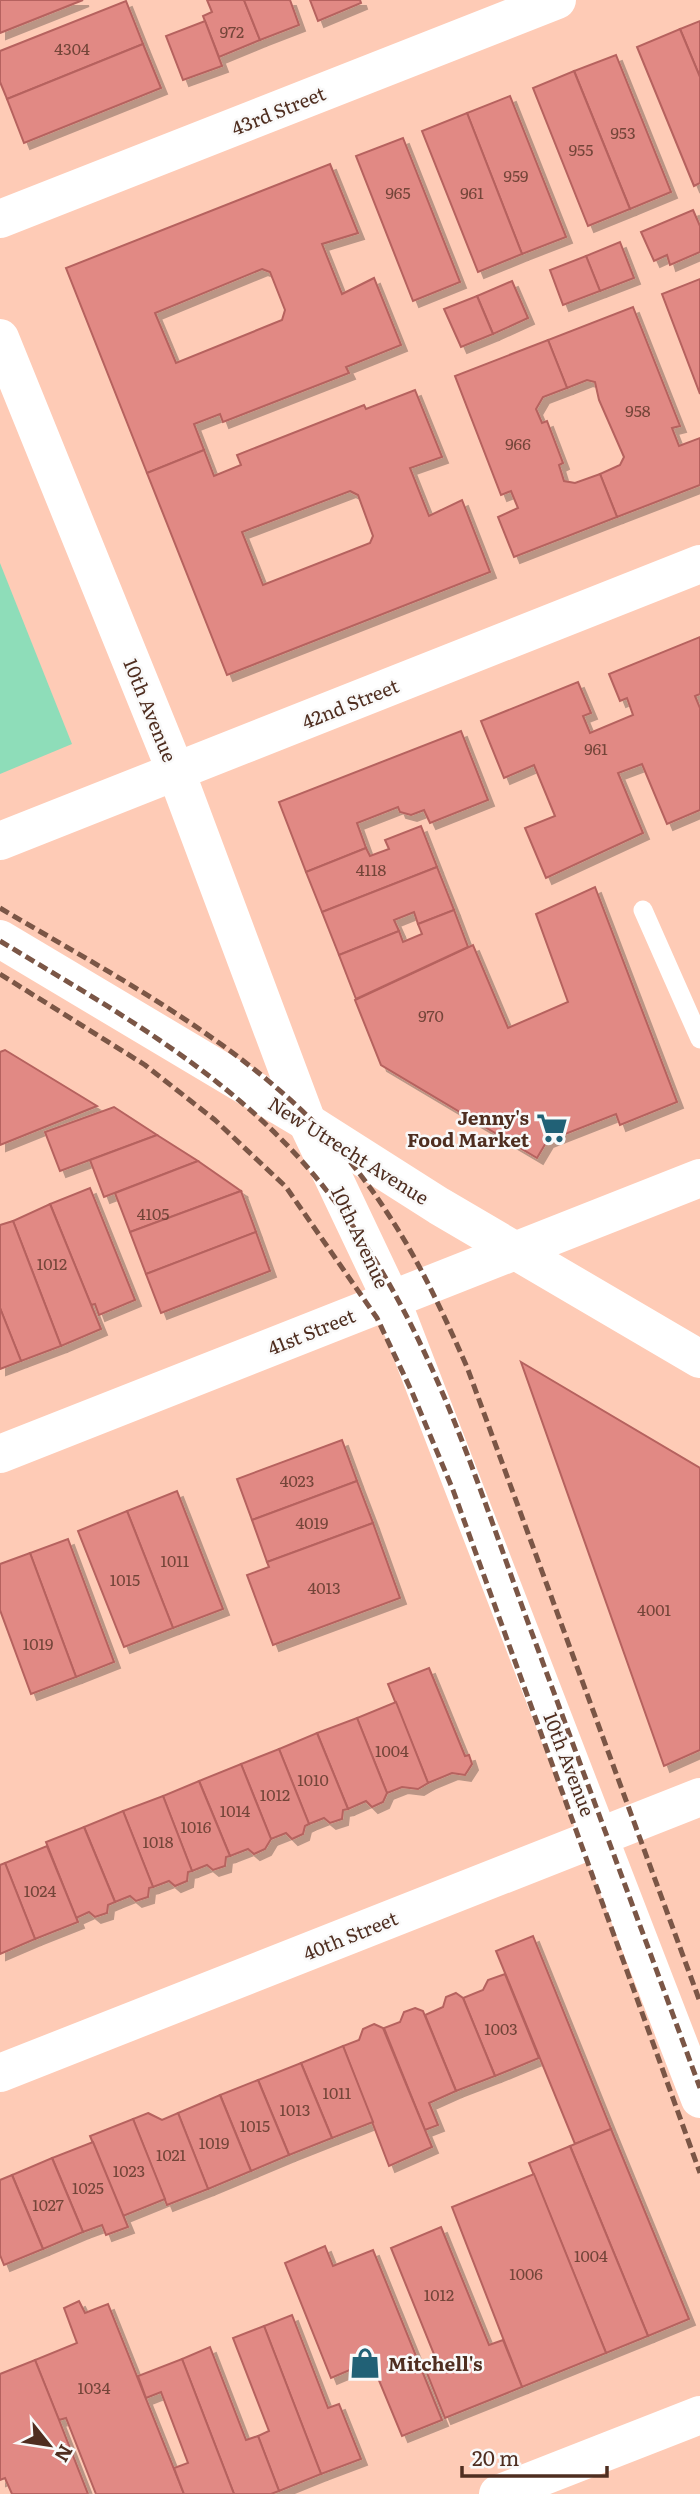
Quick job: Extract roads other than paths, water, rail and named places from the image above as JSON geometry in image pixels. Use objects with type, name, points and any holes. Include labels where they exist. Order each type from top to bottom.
[{"type":"street","name":"43rd Street","points":[[0,219],[557,0]]},
{"type":"street","name":"10th Avenue","points":[[0,338],[176,772],[307,1122],[391,1299],[700,2099]]},
{"type":"street","name":"42nd Street","points":[[0,841],[700,564]]},
{"type":"street","name":"New Utrecht Avenue","points":[[0,939],[307,1122],[439,1206],[700,1359]]},
{"type":"street","name":"41st Street","points":[[0,1454],[514,1249],[700,1178]]},
{"type":"street","name":"40th Street","points":[[0,2073],[700,1797]]},
{"type":"street","points":[[498,2494],[700,2415]]},
{"type":"lane","points":[[643,910],[700,1039]]},
{"type":"railway","points":[[0,908],[160,1003],[261,1075],[307,1115],[349,1161],[386,1211],[430,1287],[467,1367],[700,2002]]},
{"type":"railway","points":[[0,941],[163,1042],[239,1100],[308,1168],[347,1218],[382,1271],[438,1382],[461,1439],[700,2088]]},
{"type":"railway","points":[[0,974],[145,1065],[215,1120],[286,1187],[377,1318],[412,1392],[453,1490],[700,2173]]},
{"type":"place","name":"Jenny's Food Market","points":[[552,1128]]},
{"type":"place","name":"Mitchell's","points":[[365,2363]]}]
